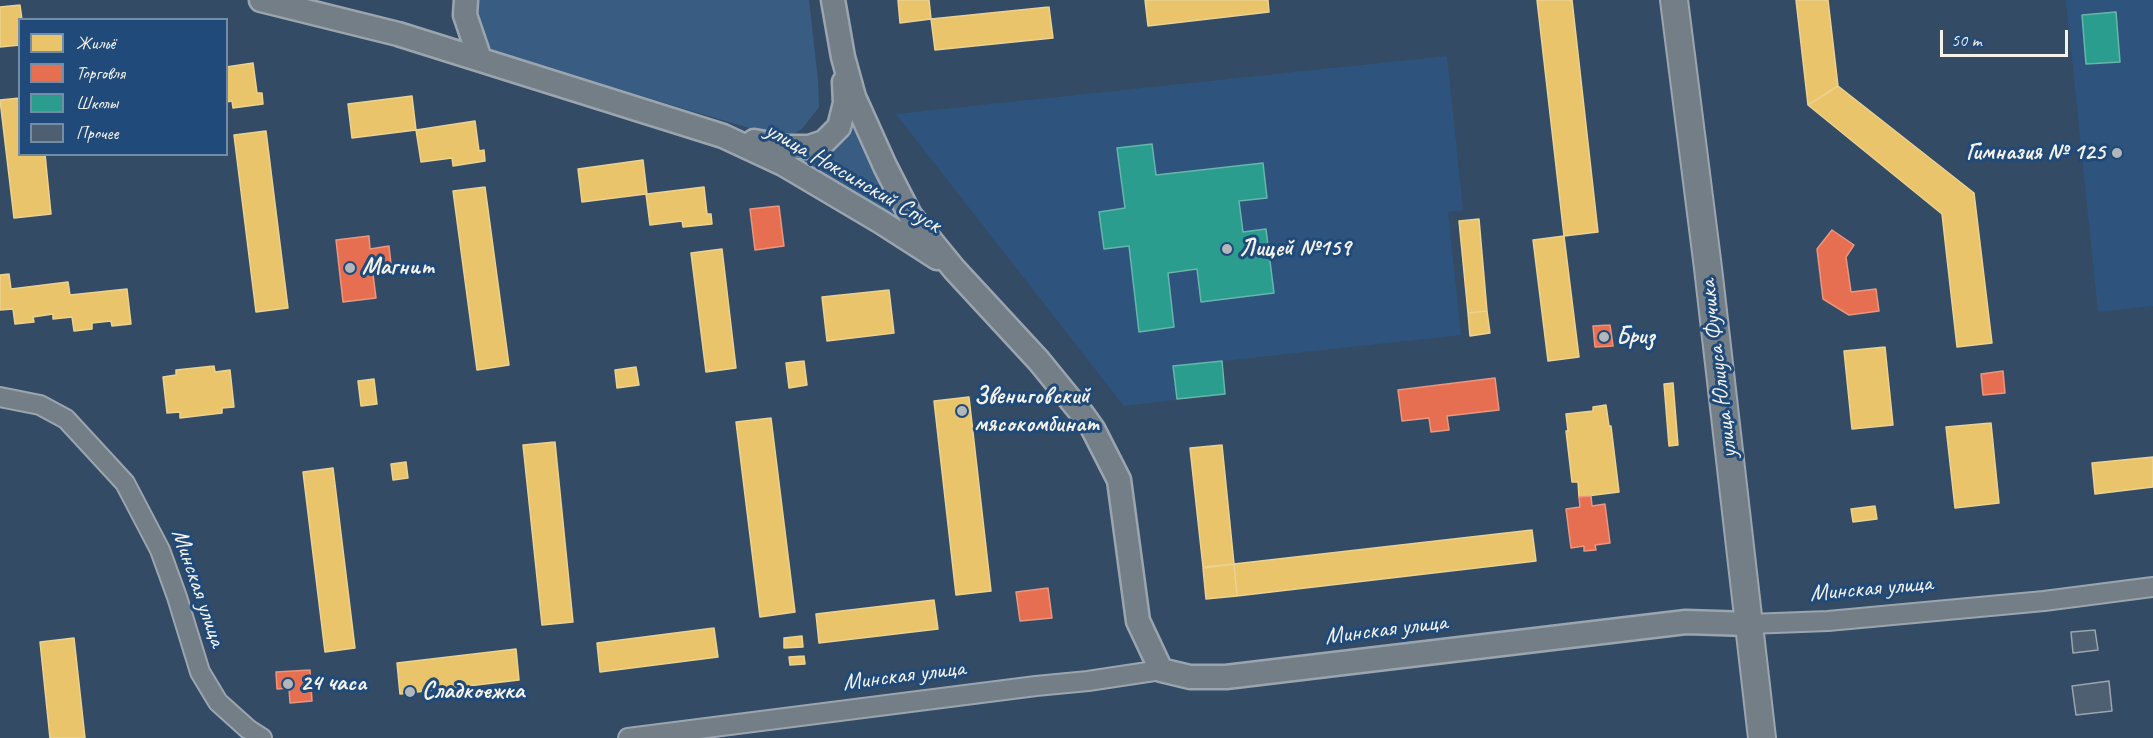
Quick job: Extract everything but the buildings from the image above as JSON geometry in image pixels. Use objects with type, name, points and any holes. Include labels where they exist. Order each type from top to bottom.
[{"type":"main road","name":"улица Юлиуса Фучика","points":[[1674,0],[1708,268],[1762,738]]},
{"type":"street","name":"улица Ноксинский Спуск","points":[[261,0],[398,34],[723,136],[783,164],[882,222],[954,269]]},
{"type":"street","points":[[466,0],[465,15],[480,59]]},
{"type":"street","name":"улица Ноксинский Спуск","points":[[832,0],[843,57],[854,97],[910,215],[954,269],[1039,361],[1093,429],[1119,480],[1138,621],[1161,670]]},
{"type":"street","name":"улица Ноксинский Спуск","points":[[723,136],[788,147],[809,147],[824,142],[839,126],[845,104],[843,57]]},
{"type":"street","name":"Минская улица","points":[[0,397],[40,405],[66,419],[125,483],[160,550],[200,672],[218,702],[248,729],[262,738]]},
{"type":"street","name":"Минская улица","points":[[628,738],[1161,670],[1190,677],[1226,677],[1686,622],[1749,624],[1828,621],[2044,601],[2153,587]]},
{"type":"shaded area","points":[[475,0],[809,0],[819,107],[802,129],[788,137],[774,137],[497,53],[484,43],[475,26]]},
{"type":"shaded area","name":"Гимназия № 125","points":[[2066,0],[2153,0],[2153,306],[2098,312]]},
{"type":"shaded area","name":"Лицей №159","points":[[1447,56],[1463,210],[1448,212],[1461,335],[1222,361],[1225,394],[1124,406],[896,114]]},
{"type":"shaded area","points":[[851,114],[888,201],[905,224],[778,154],[794,154]]},
{"type":"place","name":"Гимназия № 125","points":[[2117,153]]},
{"type":"place","name":"Лицей №159","points":[[1227,249]]},
{"type":"place","name":"Магнит","points":[[350,268]]},
{"type":"place","name":"Бриз","points":[[1604,337]]},
{"type":"place","name":"Звениговский мясокомбинат","points":[[962,411]]},
{"type":"place","name":"24 часа","points":[[288,684]]},
{"type":"place","name":"Сладкоежка","points":[[410,692]]}]
